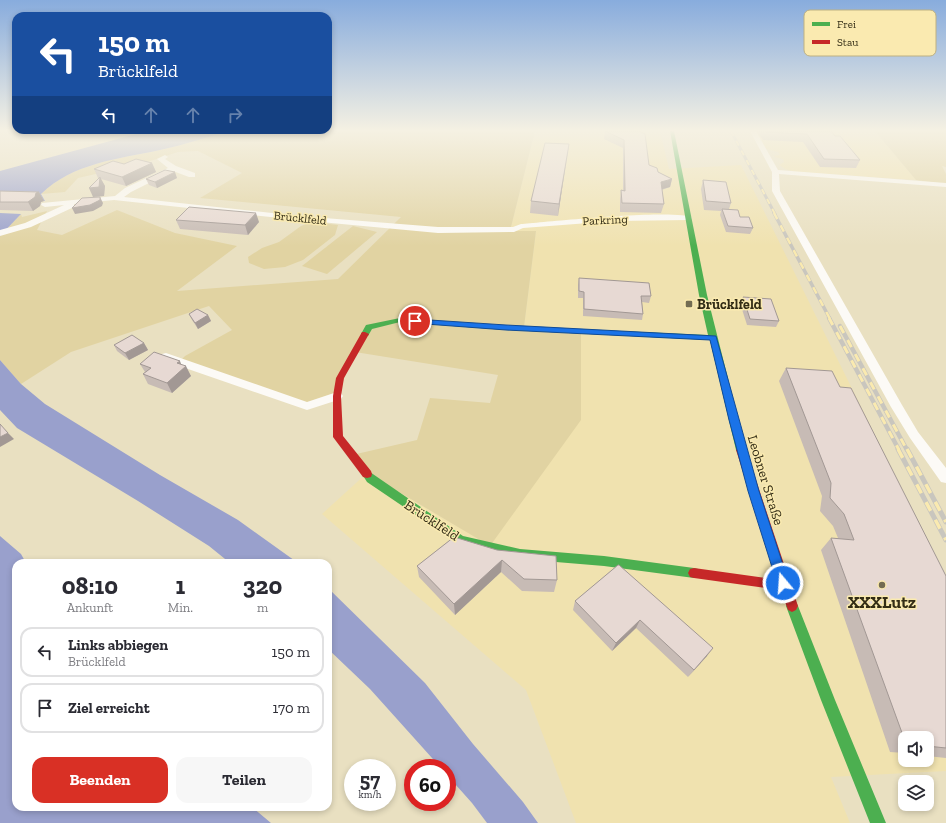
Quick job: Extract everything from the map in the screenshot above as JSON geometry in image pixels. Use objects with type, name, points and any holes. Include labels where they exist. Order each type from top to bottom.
[{"type":"main road","name":"Leobner Straße","points":[[679,169],[713,338],[751,484],[783,583],[821,686],[878,823]]},
{"type":"main road","name":"Brücklfeld","points":[[713,338],[506,328],[400,320],[369,327],[340,378],[337,396],[338,437],[371,479],[460,540],[520,554],[604,561],[765,583],[783,583]]},
{"type":"street","points":[[117,198],[128,190],[171,169]]},
{"type":"street","points":[[178,169],[192,175]]},
{"type":"street","points":[[774,169],[776,172],[776,191],[811,254],[897,407],[914,435],[946,478]]},
{"type":"street","points":[[776,172],[880,178],[946,185]]},
{"type":"street","name":"Brücklfeld","points":[[45,205],[117,198],[299,218],[438,230],[514,229],[521,226]]},
{"type":"street","name":"Brücklfeld","points":[[0,233],[14,230],[36,222],[79,201]]},
{"type":"street","name":"Parkring","points":[[521,226],[615,219],[688,218]]},
{"type":"street","points":[[164,357],[307,406],[337,396]]},
{"type":"shaded area","points":[[81,169],[116,169],[78,178],[65,192],[41,194],[67,175]]},
{"type":"shaded area","points":[[235,169],[525,169],[510,231],[536,231],[524,327],[581,332],[581,420],[490,546],[367,473],[352,455],[417,440],[430,398],[490,403],[498,375],[355,352],[337,396],[307,406],[179,362],[185,356],[232,330],[209,306],[71,352],[21,384],[0,360],[0,236],[21,214],[22,217],[47,211],[37,230],[62,235],[117,210],[175,233],[237,246],[177,291],[338,279],[401,217],[200,198],[242,173]]},
{"type":"shaded area","points":[[525,169],[743,169],[946,578],[946,771],[831,777],[850,823],[576,823],[526,690],[322,514],[367,473],[490,545],[524,327],[536,231],[510,231]]},
{"type":"shaded area","points":[[786,169],[907,169],[916,180],[796,172]]},
{"type":"shaded area","points":[[907,169],[944,169],[946,174],[946,184],[916,180]]},
{"type":"shaded area","points":[[312,222],[338,225],[335,235],[303,260],[285,267],[264,269],[249,263],[248,257],[262,248],[279,242],[301,226]]},
{"type":"shaded area","points":[[353,226],[377,232],[327,274],[302,266]]},
{"type":"water","points":[[6,169],[81,169],[67,175],[41,194],[45,201],[0,201],[0,171]]},
{"type":"water","points":[[0,213],[21,214],[0,236]]},
{"type":"water","points":[[0,360],[21,384],[45,404],[160,475],[238,520],[292,559],[225,559],[209,546],[138,501],[17,428],[0,410]]},
{"type":"water","points":[[0,536],[21,554],[24,559],[12,559],[12,811],[257,811],[271,823],[0,823]]},
{"type":"water","points":[[332,592],[425,683],[473,744],[523,802],[538,823],[487,823],[456,785],[456,759],[433,759],[370,689],[332,653]]},
{"type":"building","points":[[95,169],[138,169],[122,177]]},
{"type":"building","points":[[539,169],[565,169],[559,204],[531,201]]},
{"type":"building","points":[[625,169],[657,169],[658,172],[672,179],[661,182],[664,204],[622,203],[621,190],[625,191]]},
{"type":"building","points":[[165,170],[175,172],[155,182],[146,179]]},
{"type":"building","points":[[100,177],[99,187],[89,188]]},
{"type":"building","points":[[703,180],[726,182],[731,203],[706,201]]},
{"type":"building","points":[[0,191],[39,192],[36,193],[35,197],[28,202],[0,202]]},
{"type":"building","points":[[100,197],[100,200],[90,205],[72,208],[82,198]]},
{"type":"building","points":[[189,207],[256,213],[245,225],[176,220]]},
{"type":"building","points":[[722,209],[738,210],[740,217],[749,217],[753,228],[728,226]]},
{"type":"building","points":[[579,278],[649,283],[651,296],[641,296],[643,314],[584,309],[584,292],[579,291]]},
{"type":"building","points":[[743,297],[771,299],[779,321],[750,319]]},
{"type":"building","points":[[197,309],[208,315],[195,323],[189,314]]},
{"type":"building","points":[[132,335],[144,343],[125,353],[114,345]]},
{"type":"building","points":[[154,352],[180,361],[177,363],[186,366],[167,383],[143,374],[151,368],[140,364]]},
{"type":"building","name":"XXXLutz","points":[[786,368],[832,371],[840,387],[851,388],[946,576],[946,748],[934,747],[934,731],[901,731],[831,538],[854,540],[844,514],[830,498],[831,483]]},
{"type":"building","points":[[0,424],[8,433],[0,437]]},
{"type":"building","points":[[454,537],[497,550],[556,556],[557,580],[524,579],[502,560],[454,604],[417,566]]},
{"type":"building","points":[[618,565],[713,648],[694,670],[640,620],[616,643],[575,601]]},
{"type":"railway","points":[[751,169],[775,214]]},
{"type":"railway","points":[[774,213],[830,319]]},
{"type":"railway","points":[[829,318],[899,450]]},
{"type":"railway","points":[[840,326],[907,450]]},
{"type":"railway","points":[[898,449],[946,540]]},
{"type":"railway","points":[[907,449],[946,522]]},
{"type":"traffic: fast","points":[[679,169],[703,295],[741,450]]},
{"type":"traffic: fast","points":[[365,334],[369,327],[400,320],[506,328],[713,338]]},
{"type":"traffic: fast","points":[[367,474],[371,479],[460,540],[520,554],[604,561],[694,573]]},
{"type":"traffic: fast","points":[[792,606],[878,823]]},
{"type":"traffic: jam","points":[[365,334],[340,378],[337,396],[338,437],[367,474]]},
{"type":"traffic: jam","points":[[741,450],[792,606]]},
{"type":"traffic: jam","points":[[694,573],[765,583],[783,583]]},
{"type":"place","name":"Brücklfeld","points":[[689,304]]},
{"type":"place","name":"XXXLutz","points":[[882,585]]},
{"type":"route","points":[[415,321],[506,328],[713,338],[733,420],[753,491],[783,583]]}]
